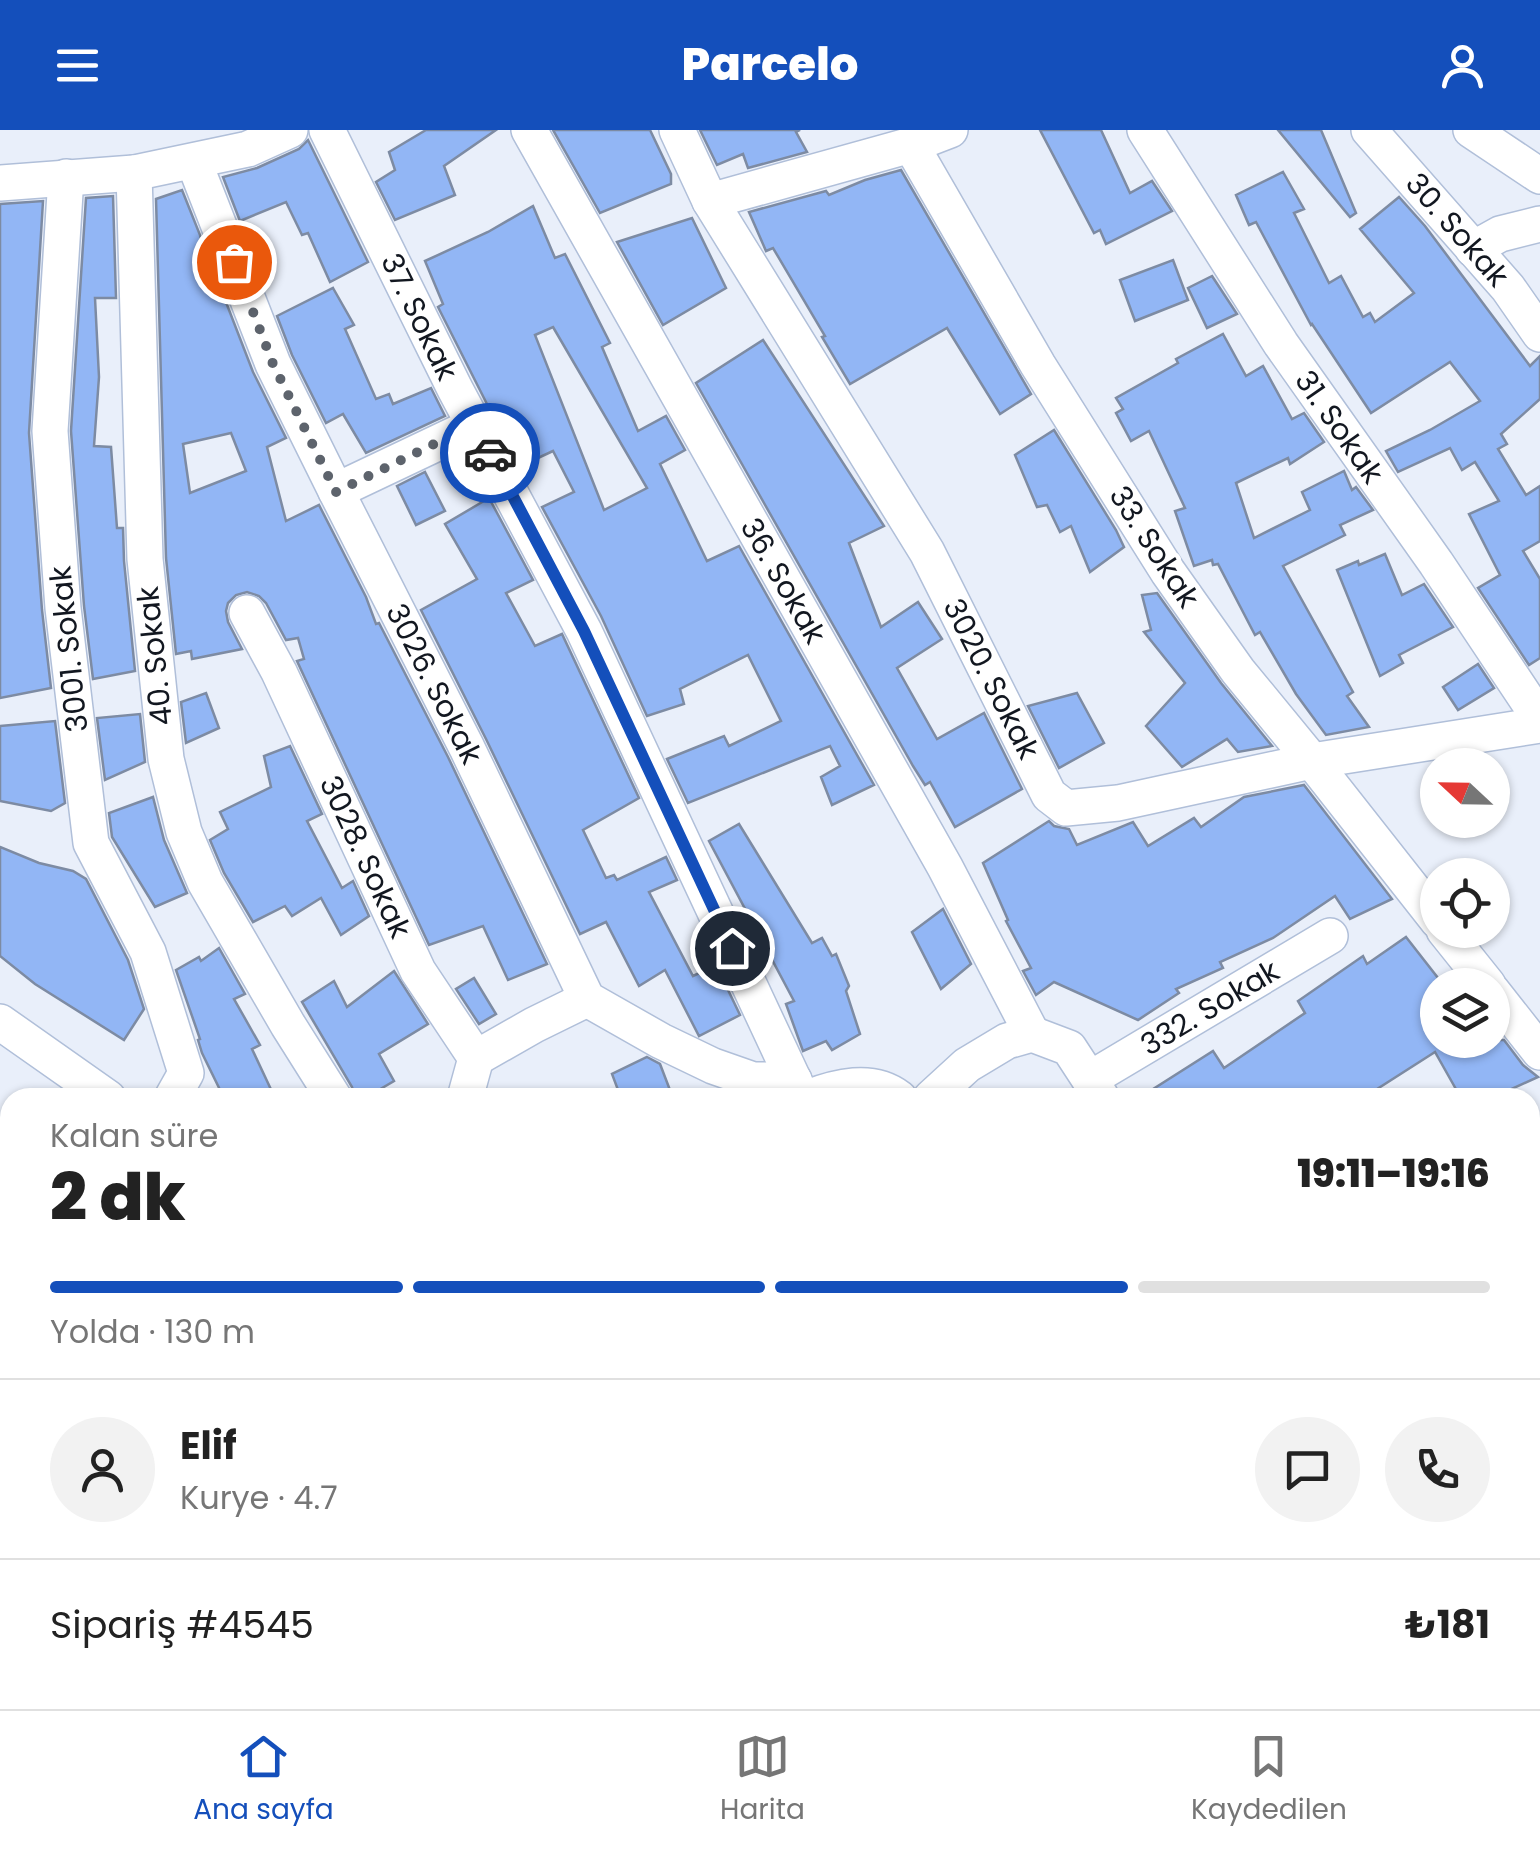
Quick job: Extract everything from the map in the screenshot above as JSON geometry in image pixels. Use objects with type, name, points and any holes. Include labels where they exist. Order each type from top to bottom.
[{"type":"street","points":[[0,183],[134,173],[194,162],[241,140],[290,130]]},
{"type":"street","name":"37. Sokak","points":[[326,130],[455,389],[584,631],[799,1088]]},
{"type":"street","name":"36. Sokak","points":[[529,130],[945,867],[1032,1034]]},
{"type":"street","name":"3020. Sokak","points":[[677,130],[710,201],[927,552],[1049,795],[1066,808],[1118,803],[1312,761],[1540,722]]},
{"type":"street","points":[[710,201],[950,130]]},
{"type":"street","name":"31. Sokak","points":[[1145,130],[1281,344],[1436,563],[1540,722]]},
{"type":"street","name":"30. Sokak","points":[[1369,130],[1508,288],[1540,334]]},
{"type":"street","points":[[1471,130],[1540,176]]},
{"type":"street","name":"33. Sokak","points":[[911,144],[1038,364],[1168,572],[1238,671],[1420,898]]},
{"type":"street","name":"3026. Sokak","points":[[194,162],[273,364],[468,748],[587,999]]},
{"type":"street","name":"40. Sokak","points":[[134,173],[145,559],[166,759],[184,832],[205,882],[328,1088]]},
{"type":"street","name":"3001. Sokak","points":[[66,177],[50,431],[63,608],[92,843],[154,969],[186,1073],[178,1088]]},
{"type":"street","points":[[1474,249],[1500,234],[1540,224]]},
{"type":"street","points":[[336,492],[475,424]]},
{"type":"street","name":"3028. Sokak","points":[[247,613],[279,672],[418,971],[476,1058]]},
{"type":"street","name":"332. Sokak","points":[[1096,1088],[1330,936]]},
{"type":"street","points":[[1458,948],[1474,968]]},
{"type":"street","points":[[468,1088],[476,1058],[587,999],[712,1066],[785,1088]]},
{"type":"street","points":[[1510,1014],[1540,1052]]},
{"type":"street","points":[[0,1022],[94,1088]]},
{"type":"street","points":[[943,1088],[967,1065],[1007,1041],[1032,1034],[1069,1048],[1096,1088]]},
{"type":"street","points":[[832,1088],[872,1088]]},
{"type":"building","points":[[426,130],[496,130],[444,166],[455,195],[395,220],[376,182],[395,170],[389,152]]},
{"type":"building","points":[[553,130],[650,130],[671,174],[671,184],[600,213]]},
{"type":"building","points":[[700,130],[800,130],[796,132],[807,152],[748,168],[743,154],[717,165]]},
{"type":"building","points":[[1040,130],[1101,130],[1130,193],[1152,181],[1172,211],[1106,244],[1100,230],[1094,233]]},
{"type":"building","points":[[1278,130],[1321,130],[1356,213],[1350,217]]},
{"type":"building","points":[[308,140],[368,262],[330,282],[308,233],[302,235],[286,202],[240,221],[223,177],[257,168],[299,149]]},
{"type":"building","points":[[901,170],[1031,394],[1000,414],[947,328],[850,384],[773,248],[766,251],[749,212],[826,191],[829,195]]},
{"type":"building","points":[[1283,172],[1304,209],[1294,213],[1329,283],[1341,276],[1363,317],[1370,313],[1375,322],[1414,293],[1360,229],[1399,197],[1530,366],[1540,356],[1540,399],[1501,434],[1507,444],[1498,449],[1526,495],[1540,486],[1540,541],[1523,551],[1540,579],[1540,658],[1529,665],[1478,588],[1500,575],[1469,514],[1499,501],[1475,462],[1462,470],[1450,448],[1398,472],[1386,451],[1480,401],[1450,362],[1371,413],[1311,325],[1256,222],[1249,225],[1236,195]]},
{"type":"building","points":[[182,190],[200,235],[210,282],[217,279],[253,372],[286,438],[267,447],[286,521],[319,505],[376,624],[379,623],[448,757],[547,964],[508,980],[483,926],[429,945],[297,661],[304,659],[298,638],[286,640],[259,596],[247,592],[228,603],[228,622],[242,649],[192,659],[191,651],[176,654],[166,558],[156,199]],"holes":[[[231,433],[246,471],[190,493],[183,444]]]},
{"type":"building","points":[[113,196],[116,298],[95,298],[99,377],[94,446],[111,447],[117,528],[123,528],[135,671],[93,679],[71,431],[86,198]]},
{"type":"building","points":[[43,201],[29,433],[51,688],[0,698],[0,204]]},
{"type":"building","points":[[533,206],[555,258],[565,254],[610,343],[602,347],[638,431],[666,416],[685,450],[660,464],[707,561],[739,546],[874,785],[832,805],[821,777],[840,766],[830,746],[688,803],[667,759],[724,736],[729,746],[781,721],[748,655],[680,689],[684,704],[647,716],[601,616],[542,507],[574,492],[553,451],[525,464],[496,406],[489,408],[438,307],[443,304],[425,261]],"holes":[[[553,327],[647,488],[604,510],[535,335]]]},
{"type":"building","points":[[692,218],[726,288],[663,325],[617,242]]},
{"type":"building","points":[[1173,260],[1188,300],[1135,321],[1120,280]]},
{"type":"building","points":[[1212,276],[1237,314],[1207,328],[1188,288]]},
{"type":"building","points":[[333,288],[354,325],[345,329],[376,399],[389,394],[393,404],[431,388],[445,416],[366,453],[343,414],[326,423],[277,316]]},
{"type":"building","points":[[1223,334],[1246,376],[1263,366],[1292,419],[1304,413],[1324,442],[1290,464],[1288,458],[1236,483],[1254,538],[1310,510],[1302,492],[1344,471],[1352,490],[1356,487],[1373,510],[1340,525],[1345,535],[1283,566],[1353,692],[1347,696],[1369,727],[1326,735],[1296,694],[1260,632],[1255,635],[1218,564],[1213,565],[1212,560],[1194,566],[1175,511],[1185,508],[1149,431],[1131,441],[1116,413],[1123,409],[1116,398]]},
{"type":"building","points":[[763,340],[884,526],[849,543],[881,627],[918,602],[942,639],[897,668],[937,739],[984,713],[1022,789],[955,827],[930,782],[925,785],[913,766],[696,383]]},
{"type":"building","points":[[1054,430],[1124,547],[1090,572],[1071,526],[1060,532],[1047,505],[1037,507],[1015,455]]},
{"type":"building","points":[[425,472],[445,511],[416,525],[397,486]]},
{"type":"building","points":[[489,498],[533,580],[506,593],[535,646],[562,634],[639,798],[583,830],[606,878],[614,875],[617,880],[666,857],[677,880],[649,892],[693,976],[716,965],[740,1015],[699,1036],[665,970],[639,986],[606,922],[580,934],[421,610],[477,579],[445,524]]},
{"type":"building","points":[[1385,554],[1402,595],[1424,584],[1453,627],[1399,655],[1403,663],[1380,676],[1337,570]]},
{"type":"building","points":[[1157,593],[1272,746],[1238,752],[1227,739],[1182,767],[1146,726],[1185,683],[1144,632],[1151,630],[1142,595]]},
{"type":"building","points":[[1478,664],[1494,688],[1458,710],[1443,687]]},
{"type":"building","points":[[206,693],[219,728],[186,743],[181,702]]},
{"type":"building","points":[[1077,693],[1104,743],[1059,768],[1028,706]]},
{"type":"building","points":[[140,714],[145,762],[105,780],[97,718]]},
{"type":"building","points":[[55,721],[65,803],[51,811],[0,801],[0,726]]},
{"type":"building","points":[[290,746],[322,814],[307,821],[342,888],[353,881],[369,916],[341,935],[321,898],[292,916],[285,906],[253,922],[210,840],[228,829],[220,812],[271,787],[264,756]]},
{"type":"building","points":[[1304,785],[1392,899],[1350,919],[1335,896],[1273,938],[1220,962],[1223,968],[1176,989],[1179,993],[1138,1020],[1054,982],[1036,995],[1023,971],[1031,968],[1006,921],[983,863],[1049,821],[1069,829],[1077,845],[1133,822],[1148,846],[1194,818],[1201,827],[1244,797]]},
{"type":"building","points":[[153,797],[164,840],[187,893],[155,907],[112,837],[109,813]]},
{"type":"building","points":[[739,824],[812,943],[822,938],[832,956],[836,954],[849,986],[846,991],[860,1034],[832,1050],[826,1041],[803,1051],[786,1004],[794,1001],[709,841]]},
{"type":"building","points":[[0,847],[86,879],[128,960],[144,1009],[124,1040],[35,984],[0,956]]},
{"type":"building","points":[[943,909],[971,964],[941,989],[912,932]]},
{"type":"building","points":[[1406,937],[1430,968],[1420,968],[1420,1058],[1426,1058],[1379,1088],[1155,1088],[1213,1051],[1224,1068],[1305,1013],[1298,1001],[1363,956],[1367,964]]},
{"type":"building","points":[[219,948],[245,994],[234,999],[260,1045],[252,1049],[270,1088],[219,1088],[202,1053],[176,970],[199,957],[201,961]]},
{"type":"building","points":[[394,971],[428,1024],[379,1054],[394,1081],[382,1088],[352,1088],[302,1002],[334,981],[347,1007]]},
{"type":"building","points":[[474,978],[496,1014],[479,1024],[456,989]]},
{"type":"building","points":[[1510,1048],[1538,1077],[1514,1088],[1455,1088],[1438,1058],[1510,1058]]},
{"type":"building","points":[[647,1057],[660,1064],[669,1088],[617,1088],[612,1074]]},
{"type":"way so far","points":[[234,262],[273,364],[336,492],[475,424],[490,453]]},
{"type":"route","points":[[490,453],[584,631],[732,948]]}]
